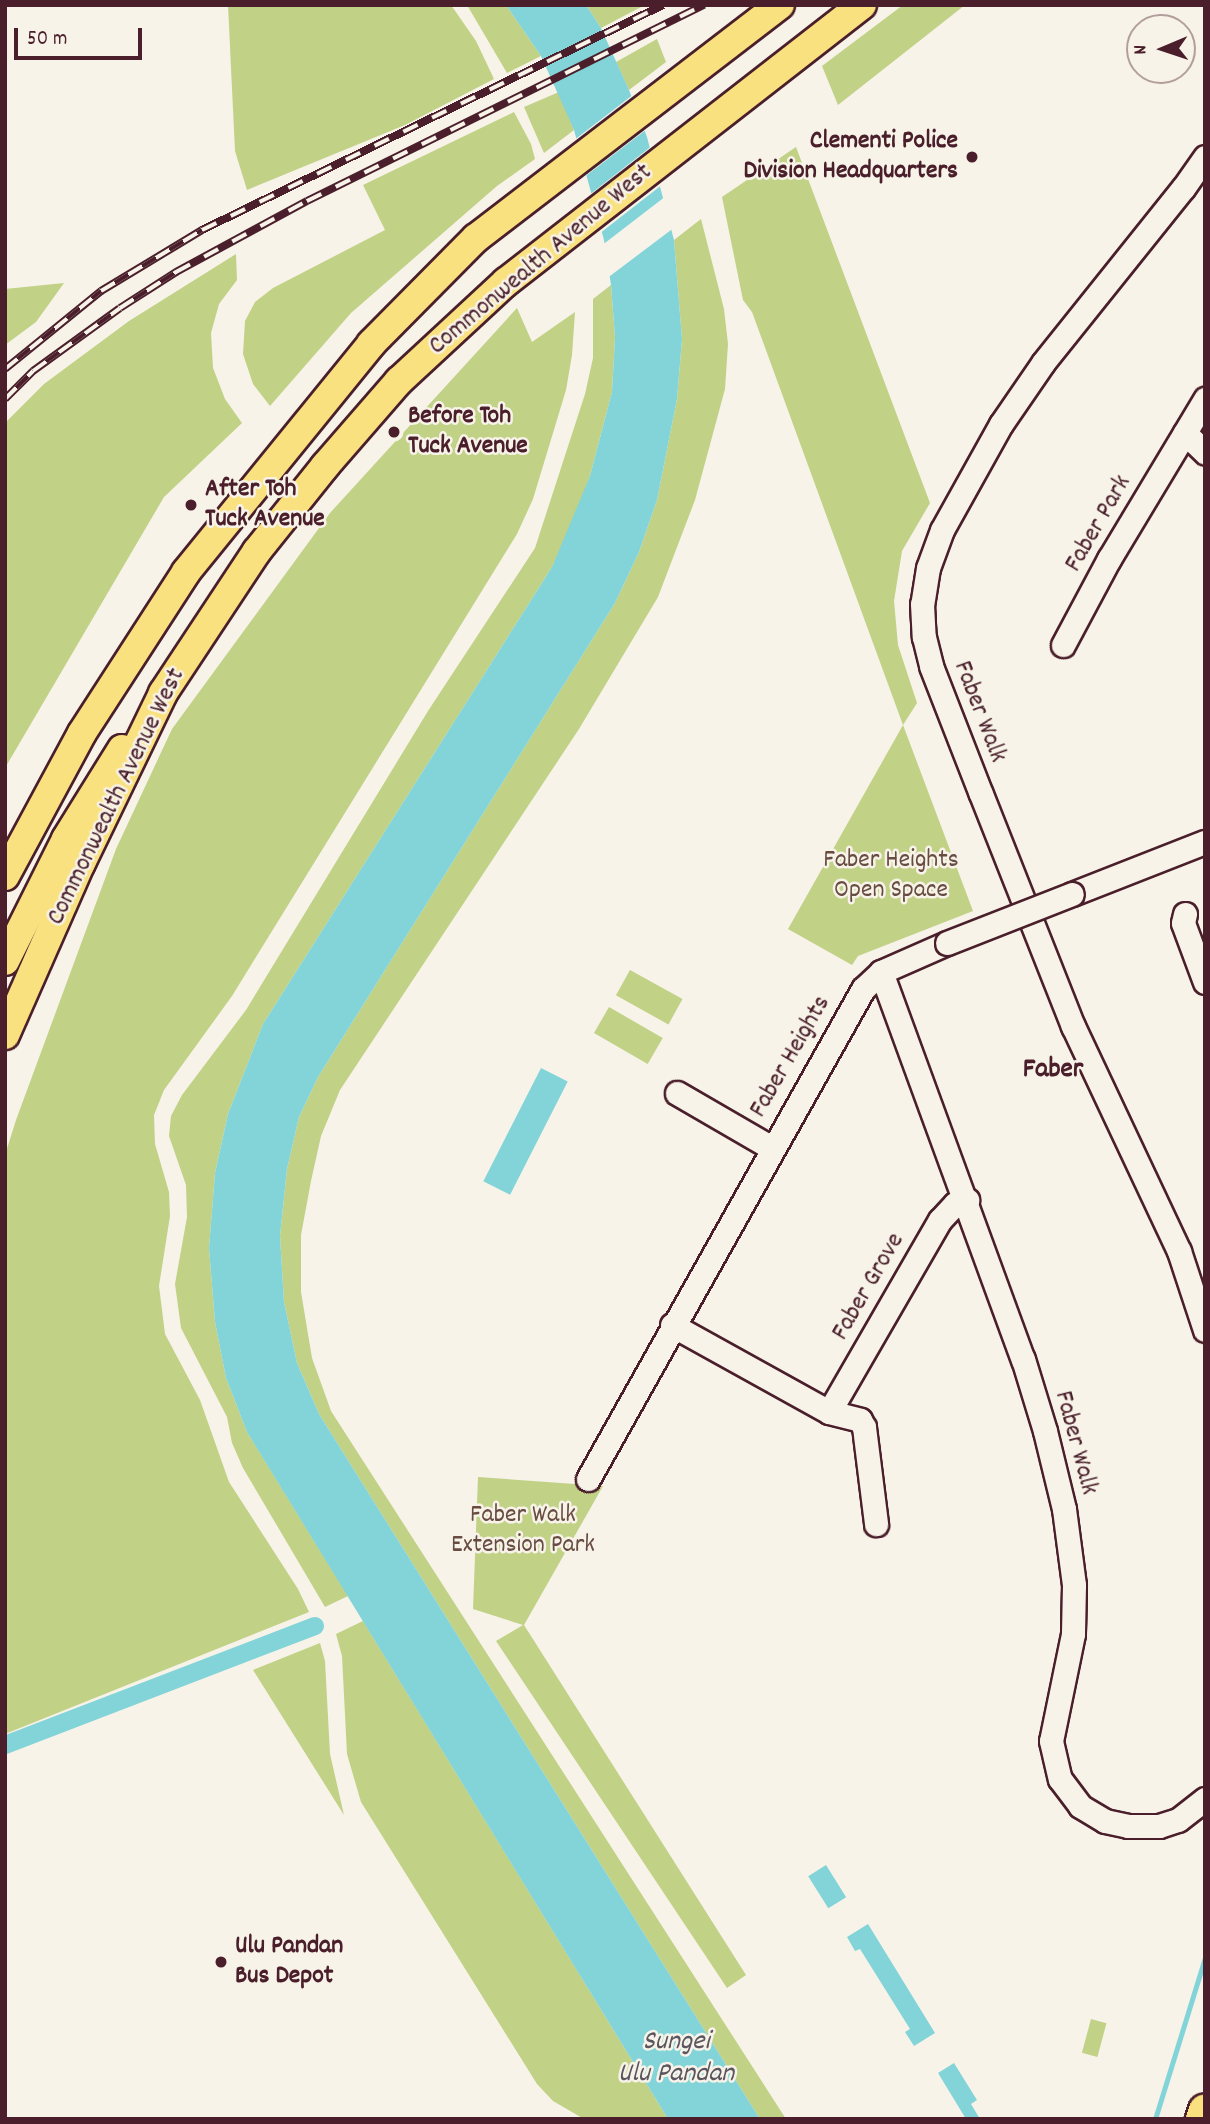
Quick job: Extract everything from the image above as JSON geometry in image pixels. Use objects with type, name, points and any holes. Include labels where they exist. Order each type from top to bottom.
[{"type":"highway","points":[[1202,2119],[1205,2110]]},
{"type":"main road","name":"Commonwealth Avenue West","points":[[5,876],[82,733],[186,572],[371,344],[476,238],[780,5]]},
{"type":"main road","name":"Commonwealth Avenue West","points":[[5,1035],[71,886],[163,693],[257,551],[326,466],[399,381],[506,282],[811,42],[862,5]]},
{"type":"main road","points":[[5,961],[46,876],[104,774],[163,693]]},
{"type":"main road","points":[[5,860],[28,829]]},
{"type":"street","name":"Faber Walk","points":[[1205,157],[1043,363],[1001,424],[942,530],[928,568],[922,604],[924,637],[931,666],[1073,1026],[1179,1251],[1205,1330]]},
{"type":"street","name":"Faber Park","points":[[1063,645],[1109,559],[1205,399]]},
{"type":"street","points":[[1185,433],[1205,452]]},
{"type":"street","name":"Faber Heights","points":[[588,1479],[672,1325],[863,989],[881,972],[947,943],[1205,842]]},
{"type":"street","points":[[1185,914],[1183,923],[1205,982]]},
{"type":"street","name":"Faber Walk","points":[[881,972],[967,1200],[1023,1359],[1064,1509],[1074,1585],[1073,1634],[1051,1741],[1060,1779],[1080,1806],[1105,1821],[1128,1826],[1158,1826],[1178,1820],[1205,1799]]},
{"type":"street","points":[[677,1093],[772,1148]]},
{"type":"street","name":"Faber Grove","points":[[829,1412],[940,1220],[955,1204],[967,1200]]},
{"type":"street","points":[[672,1325],[829,1412],[863,1423],[876,1524]]},
{"type":"green space","points":[[228,5],[451,5],[476,41],[494,79],[405,125],[247,190],[235,151]]},
{"type":"green space","points":[[467,5],[506,5],[541,56],[507,73]]},
{"type":"green space","points":[[586,5],[643,5],[643,6],[601,28]]},
{"type":"green space","points":[[903,5],[965,5],[838,105],[822,66]]},
{"type":"green space","points":[[657,39],[666,62],[629,90],[616,62]]},
{"type":"green space","points":[[559,92],[574,130],[544,153],[524,107]]},
{"type":"green space","points":[[514,112],[531,144],[535,159],[497,186],[351,313],[270,406],[253,384],[243,354],[245,321],[255,302],[273,288],[385,230],[363,185]]},
{"type":"green space","points":[[796,147],[930,503],[902,551],[894,601],[898,645],[917,703],[903,725],[752,312],[743,300],[722,197]]},
{"type":"green space","points":[[701,219],[724,309],[728,344],[725,389],[695,500],[658,597],[579,729],[340,1090],[321,1136],[311,1181],[301,1235],[301,1292],[312,1358],[331,1411],[786,2119],[760,2119],[319,1414],[297,1363],[284,1302],[280,1236],[287,1169],[299,1117],[318,1077],[615,603],[639,552],[657,500],[677,399],[682,339],[674,240]]},
{"type":"green space","points":[[236,254],[237,280],[219,304],[211,333],[213,368],[225,399],[242,423],[164,497],[5,768],[5,423],[44,384],[129,321]]},
{"type":"green space","points":[[64,283],[36,322],[5,345],[5,289]]},
{"type":"green space","points":[[611,285],[615,337],[612,392],[590,476],[573,523],[552,567],[263,1024],[228,1114],[215,1173],[209,1248],[215,1322],[226,1378],[247,1432],[348,1596],[325,1607],[243,1468],[232,1443],[227,1417],[181,1328],[175,1284],[187,1217],[186,1185],[169,1136],[171,1116],[182,1095],[246,1010],[428,711],[535,548],[585,394],[593,358],[593,299]]},
{"type":"green space","points":[[517,308],[532,342],[575,312],[566,390],[533,499],[517,534],[232,996],[164,1090],[154,1115],[155,1144],[169,1192],[170,1216],[159,1286],[165,1334],[200,1400],[229,1482],[298,1589],[309,1612],[5,1734],[5,1155],[16,1120],[116,849],[172,729],[330,513]]},
{"type":"green space","name":"Faber Heights Open Space","points":[[903,725],[973,911],[858,956],[852,965],[788,929]]},
{"type":"green space","points":[[630,970],[682,999],[668,1024],[616,995]]},
{"type":"green space","points":[[609,1007],[663,1038],[648,1064],[594,1033]]},
{"type":"green space","name":"Faber Walk Extension Park","points":[[478,1477],[603,1486],[524,1625],[746,1975],[727,1988],[496,1641],[523,1625],[473,1609]]},
{"type":"green space","points":[[363,1621],[668,2119],[584,2119],[553,2101],[537,2084],[361,1802],[347,1754],[342,1656],[336,1634]]},
{"type":"green space","points":[[320,1643],[325,1661],[330,1754],[344,1815],[253,1670]]},
{"type":"green space","points":[[1091,2019],[1106,2023],[1097,2057],[1082,2053]]},
{"type":"water","name":"Sungei Ulu Pandan","points":[[506,5],[586,5],[601,28],[629,90],[647,137],[674,240],[682,339],[677,399],[657,500],[639,552],[615,603],[318,1077],[299,1117],[287,1169],[280,1236],[284,1302],[297,1363],[319,1414],[760,2119],[668,2119],[247,1432],[226,1378],[215,1322],[209,1248],[215,1173],[228,1114],[263,1024],[552,567],[590,476],[612,392],[615,337],[611,285],[604,240],[574,130],[541,56]]},
{"type":"water","points":[[541,1068],[568,1082],[510,1195],[483,1181]]},
{"type":"water","points":[[826,1865],[846,1897],[828,1908],[808,1876]]},
{"type":"water","points":[[868,1924],[935,2033],[914,2046],[905,2032],[910,2029],[860,1949],[855,1951],[847,1937]]},
{"type":"water","points":[[954,2063],[977,2100],[971,2104],[980,2119],[966,2119],[938,2073]]},
{"type":"pier","points":[[634,94],[647,129],[583,178],[573,141]]},
{"type":"pier","points":[[653,145],[663,184],[599,234],[588,196]]},
{"type":"pier","points":[[666,196],[675,227],[606,279],[601,246]]},
{"type":"waterway","points":[[5,1745],[315,1626]]},
{"type":"waterway","points":[[1155,2119],[1205,1957]]},
{"type":"railway","points":[[5,369],[101,291],[202,230],[663,5]]},
{"type":"railway","points":[[5,399],[33,371],[120,308],[176,272],[307,201],[704,5]]},
{"type":"place","name":"Clementi Police Division Headquarters","points":[[972,157]]},
{"type":"place","name":"Before Toh Tuck Avenue","points":[[394,432]]},
{"type":"place","name":"After Toh Tuck Avenue","points":[[191,505]]},
{"type":"place","name":"Ulu Pandan Bus Depot","points":[[221,1962]]},
{"type":"district","name":"Faber","points":[[1053,1071]]}]
